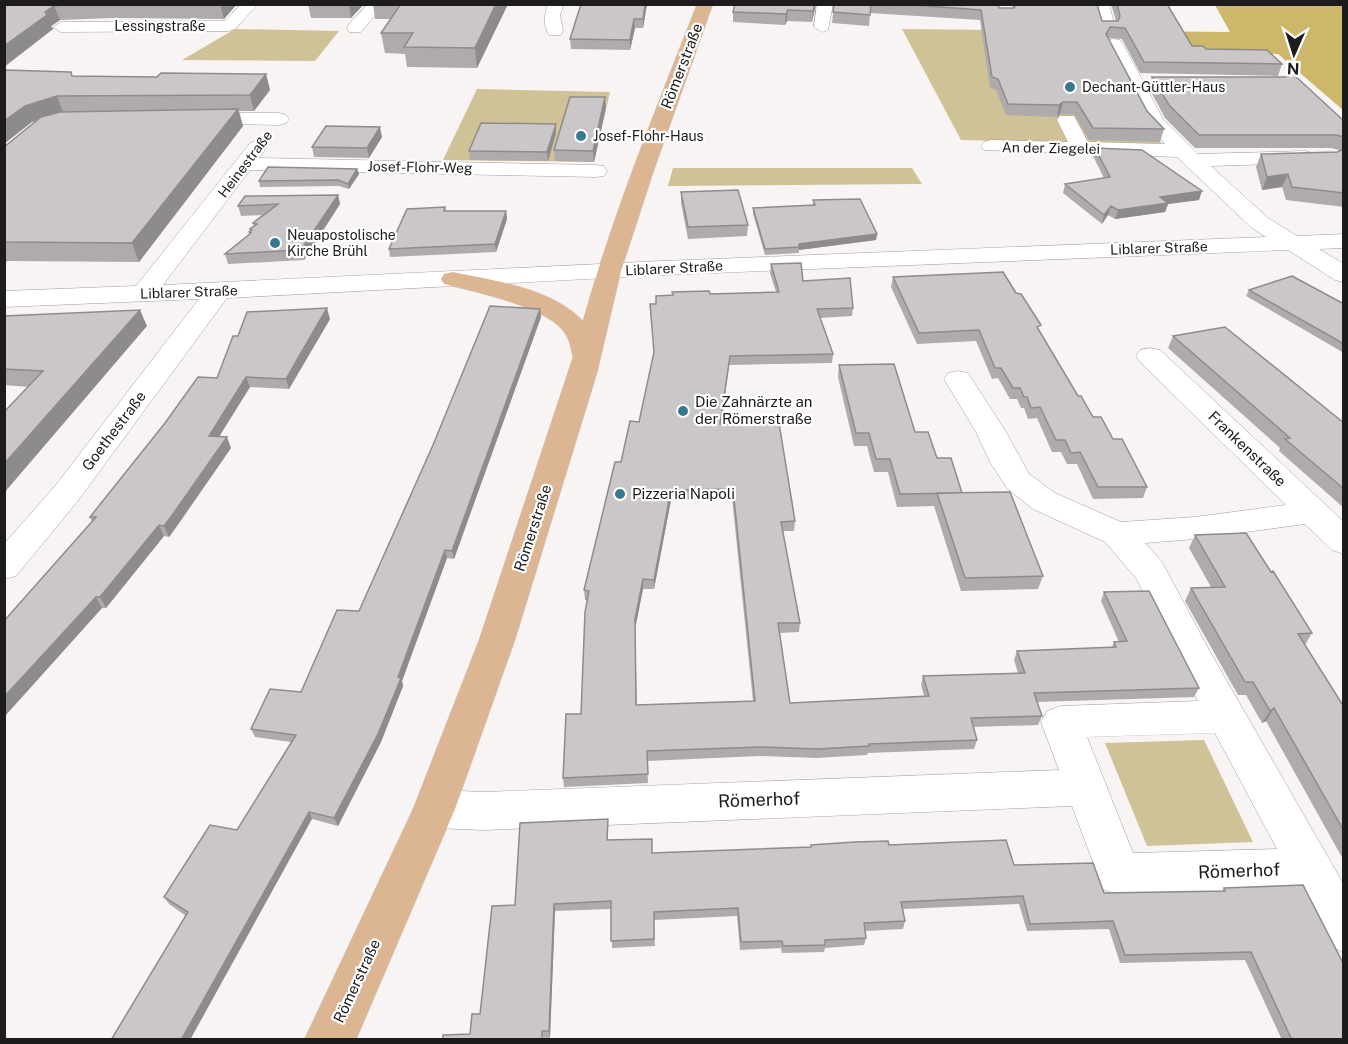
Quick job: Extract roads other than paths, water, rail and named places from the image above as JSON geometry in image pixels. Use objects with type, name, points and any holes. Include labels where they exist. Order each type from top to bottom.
[{"type":"main road","name":"Römerstraße","points":[[329,1040],[349,1002],[434,809],[497,640],[587,357],[609,271],[643,170],[705,4]]},
{"type":"main road","points":[[453,279],[508,293],[548,308],[577,330],[587,357]]},
{"type":"street","name":"Lessingstraße","points":[[61,27],[229,26],[250,4]]},
{"type":"street","points":[[354,27],[377,4]]},
{"type":"street","points":[[555,32],[552,15],[556,4]]},
{"type":"street","points":[[822,27],[825,4]]},
{"type":"street","points":[[1101,4],[1111,35],[1155,122],[1260,223],[1344,275]]},
{"type":"street","points":[[1133,80],[1156,80]]},
{"type":"street","name":"Heinestraße","points":[[144,293],[279,119],[173,119]]},
{"type":"street","points":[[1067,120],[1081,148]]},
{"type":"street","name":"An der Ziegelei","points":[[991,146],[1081,148],[1188,155],[1320,157]]},
{"type":"street","name":"Josef-Flohr-Weg","points":[[244,164],[596,171]]},
{"type":"street","points":[[221,196],[244,196]]},
{"type":"street","name":"Liblarer Straße","points":[[4,299],[219,291],[609,271],[1344,241]]},
{"type":"street","name":"Goethestraße","points":[[4,567],[66,494],[219,291]]},
{"type":"street","name":"Frankenstraße","points":[[1150,356],[1344,542]]},
{"type":"street","name":"Römerhof","points":[[958,379],[1018,481],[1044,501],[1117,534],[1150,571],[1344,930]]},
{"type":"street","name":"Römerhof","points":[[1117,534],[1195,528],[1312,512]]},
{"type":"street","name":"Römerhof","points":[[1227,716],[1061,722],[1119,874],[1310,869]]},
{"type":"street","name":"Römerhof","points":[[434,809],[485,811],[1084,787]]},
{"type":"place","name":"Dechant-Güttler-Haus","points":[[1070,87]]},
{"type":"place","name":"Josef-Flohr-Haus","points":[[581,136]]},
{"type":"place","name":"Neuapostolische Kirche Brühl","points":[[275,243]]},
{"type":"place","name":"Die Zahnärzte an der Römerstraße","points":[[683,411]]},
{"type":"place","name":"Pizzeria Napoli","points":[[620,494]]}]
